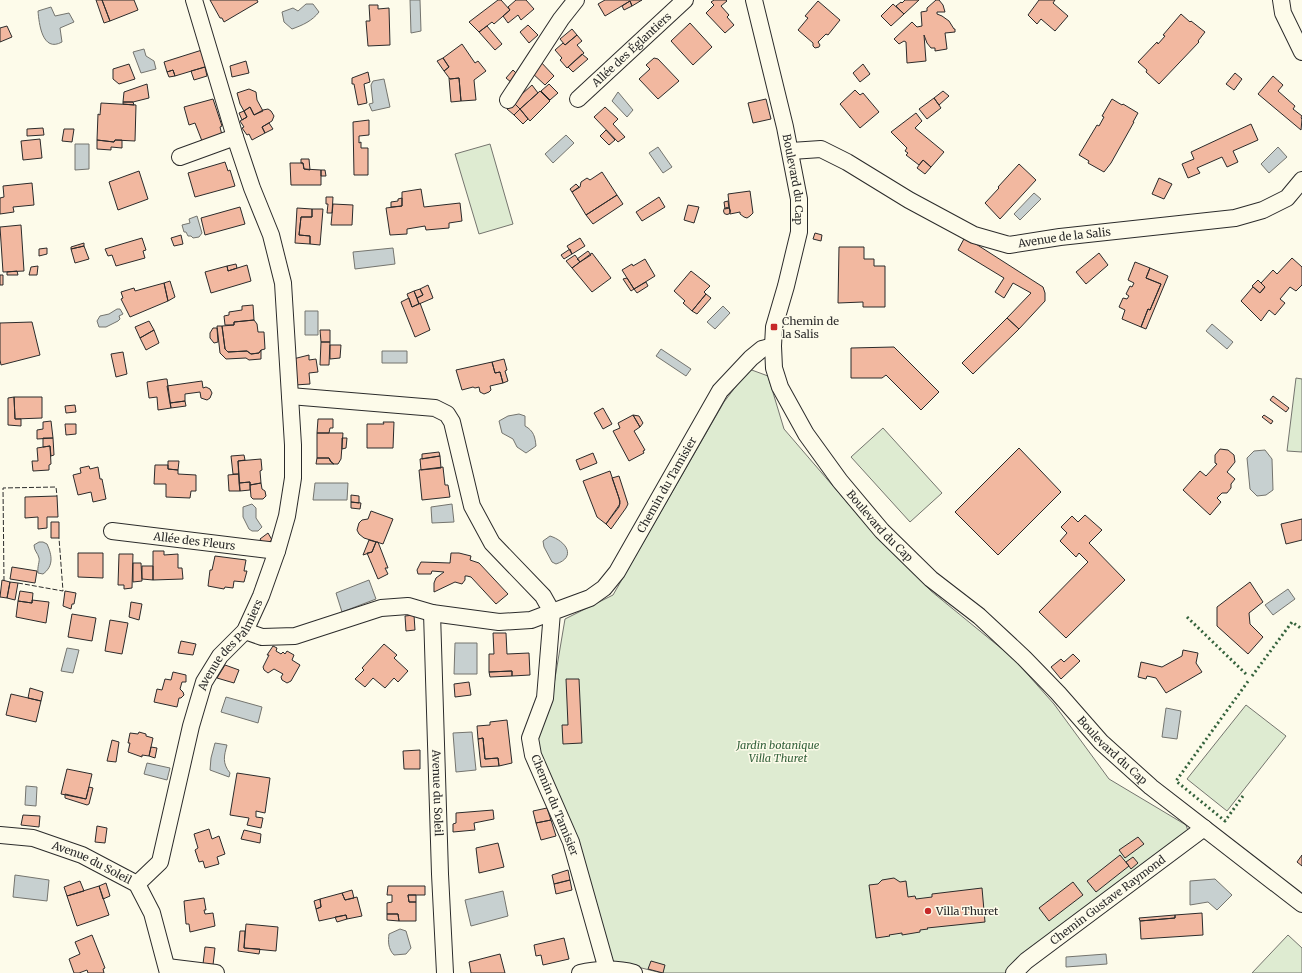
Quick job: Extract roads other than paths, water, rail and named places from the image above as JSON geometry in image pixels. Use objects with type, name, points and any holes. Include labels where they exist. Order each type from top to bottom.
[{"type":"street","name":"Avenue des Palmiers","points":[[136,884],[160,862],[191,726],[204,682],[220,656],[244,631],[261,596],[277,551],[287,516],[293,478],[293,445],[282,284],[271,235],[252,188],[235,137],[194,0]]},
{"type":"street","points":[[508,100],[561,19],[576,0]]},
{"type":"street","name":"Allée des Églantiers","points":[[578,99],[684,0]]},
{"type":"street","name":"Boulevard du Cap","points":[[754,0],[791,151],[799,199],[799,232],[774,327],[774,368],[780,387],[806,434],[840,481],[882,531],[931,579],[979,616],[1024,658],[1058,693],[1101,742],[1151,787],[1302,904]]},
{"type":"street","points":[[1281,0],[1283,13],[1302,52]]},
{"type":"street","points":[[180,157],[235,137]]},
{"type":"street","name":"Avenue de la Salis","points":[[791,151],[821,149],[847,162],[909,200],[974,235],[1009,245],[1060,237],[1235,218],[1263,210],[1286,198],[1302,180]]},
{"type":"street","name":"Chemin du Tamisier","points":[[244,631],[262,637],[295,636],[381,608],[408,606],[432,613],[499,622],[531,620],[590,598],[604,588],[617,572],[720,391],[751,358],[762,349],[773,346]]},
{"type":"street","points":[[290,396],[435,408],[447,414],[452,422],[472,506],[485,531],[492,543],[543,596],[552,612]]},
{"type":"street","name":"Allée des Fleurs","points":[[112,531],[277,551]]},
{"type":"street","name":"Chemin du Tamisier","points":[[552,612],[545,698],[530,738],[533,755],[571,842],[608,972]]},
{"type":"street","name":"Avenue du Soleil","points":[[432,613],[440,874],[445,973]]},
{"type":"street","name":"Chemin Gustave Raymond","points":[[1014,973],[1026,961],[1204,828]]},
{"type":"street","name":"Avenue du Soleil","points":[[0,835],[34,838],[82,855],[136,884],[152,913],[167,970]]},
{"type":"street","points":[[167,970],[216,973]]},
{"type":"street","points":[[580,973],[627,971],[634,973]]},
{"type":"place","name":"Chemin de la Salis","points":[[774,327]]},
{"type":"place","name":"Villa Thuret","points":[[928,911]]},
{"type":"park label","name":"Jardin botanique Villa Thuret","points":[[778,751]]}]
